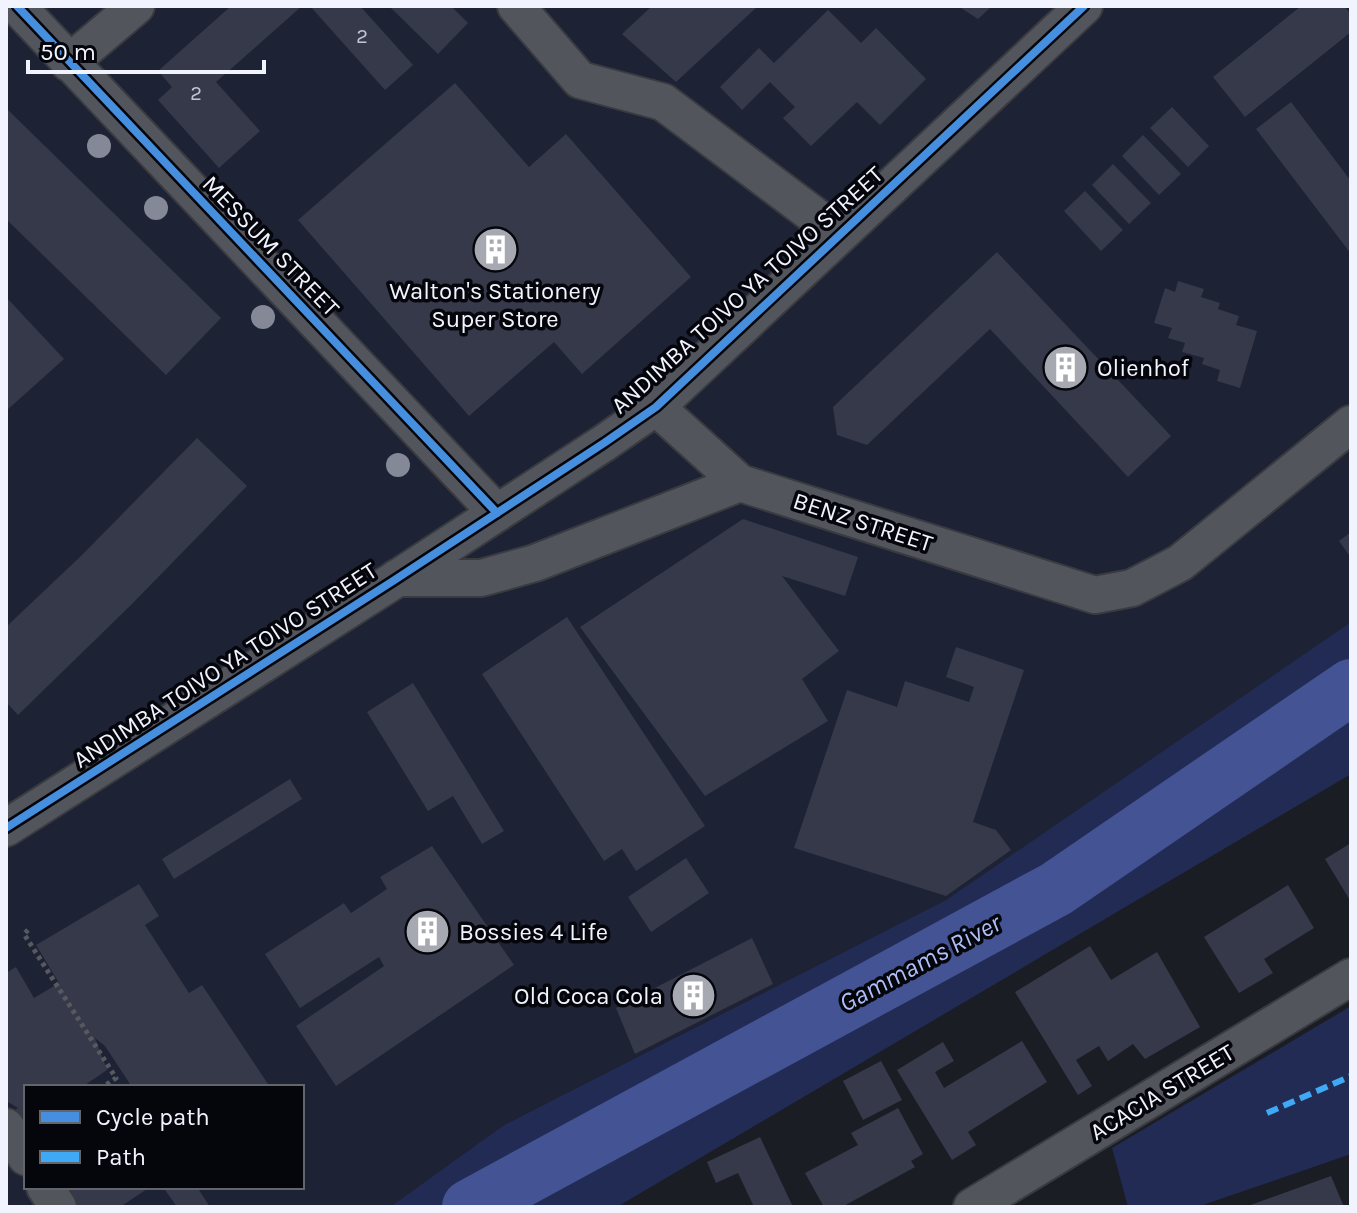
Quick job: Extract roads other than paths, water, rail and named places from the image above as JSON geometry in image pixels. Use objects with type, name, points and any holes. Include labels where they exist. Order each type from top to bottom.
[{"type":"street","name":"MESSUM STREET","points":[[17,6],[497,513]]},
{"type":"street","points":[[69,63],[136,6]]},
{"type":"street","points":[[516,6],[580,80],[663,102],[839,234]]},
{"type":"street","name":"ANDIMBA TOIVO YA TOIVO STREET","points":[[6,828],[397,578],[656,407],[1084,6]]},
{"type":"street","name":"BENZ STREET","points":[[656,407],[740,483],[1095,595],[1132,588],[1180,563],[1351,424]]},
{"type":"street","points":[[397,578],[481,578],[535,563],[740,483]]},
{"type":"street","name":"ACACIA STREET","points":[[972,1207],[1351,977]]},
{"type":"street","points":[[6,1127],[24,1154]]},
{"type":"street","points":[[46,1189],[58,1207]]},
{"type":"waterway","name":"Gammams River","points":[[470,1207],[1056,889],[1351,687]]},
{"type":"place","name":"Walton's Stationery Super Store","points":[[495,249]]},
{"type":"place","name":"Olienhof","points":[[1066,368]]},
{"type":"place","name":"Bossies 4 Life","points":[[428,932]]},
{"type":"place","name":"Old Coca Cola","points":[[694,996]]}]
